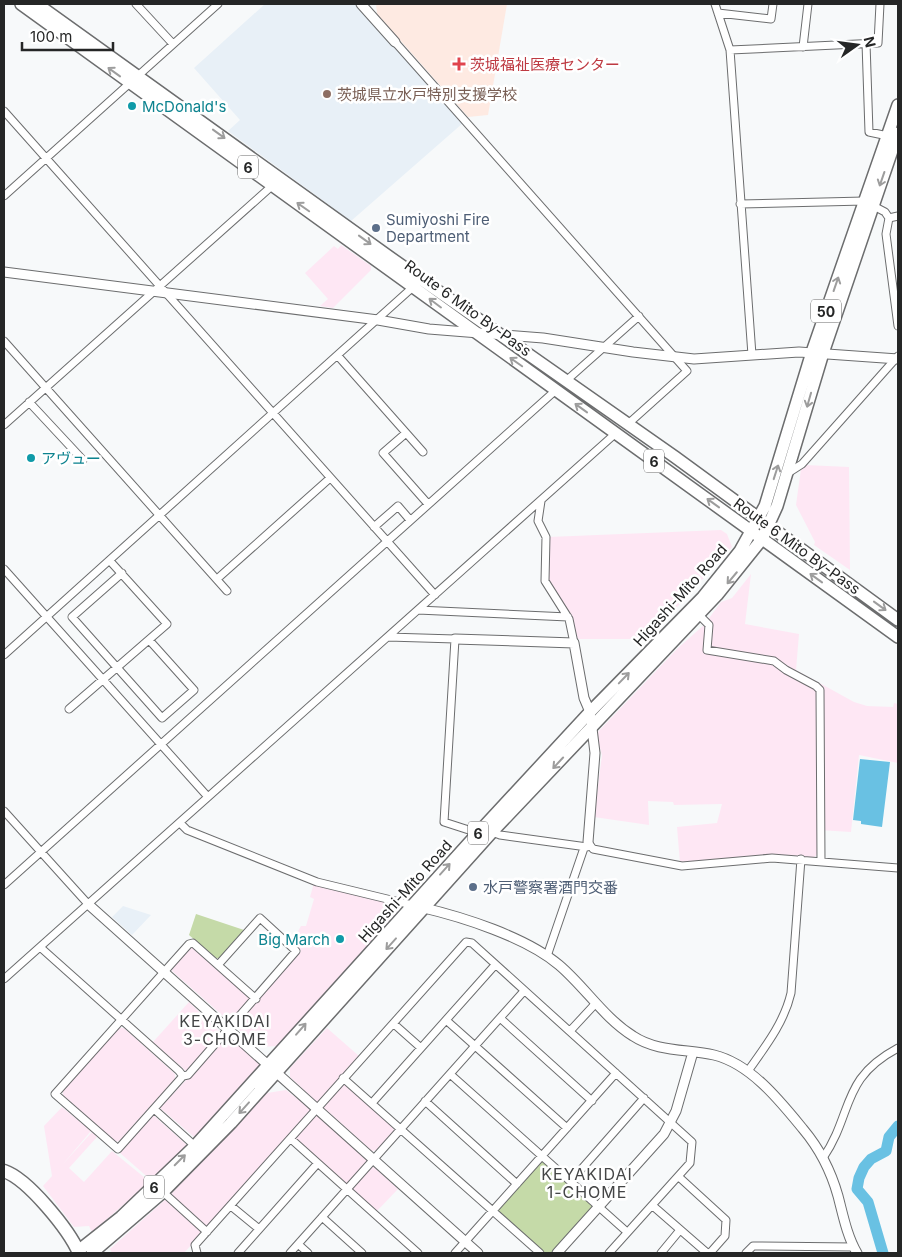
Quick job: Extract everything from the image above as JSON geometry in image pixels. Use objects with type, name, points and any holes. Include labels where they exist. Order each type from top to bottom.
[{"type":"highway","name":"Route 6 Mito By-Pass","points":[[21,4],[135,80],[502,334],[760,518],[898,620]]},
{"type":"highway","name":"Route 6 Mito By-Pass","points":[[38,4],[273,185],[898,637]]},
{"type":"highway","name":"50","points":[[760,518],[893,134],[898,105]]},
{"type":"highway","name":"50","points":[[757,535],[770,526],[788,473],[818,353]]},
{"type":"highway","name":"Higashi-Mito Road","points":[[418,906],[492,832],[730,581],[757,535],[760,518]]},
{"type":"highway","name":"Higashi-Mito Road","points":[[92,1253],[163,1192],[203,1153],[273,1069],[418,906],[478,833],[590,712],[712,587],[757,535]]},
{"type":"highway","name":"Higashi-Mito Road","points":[[76,1253],[121,1217],[273,1069]]},
{"type":"highway","points":[[4,1170],[21,1179],[38,1195],[76,1253]]},
{"type":"highway","points":[[4,1177],[24,1190],[76,1253]]},
{"type":"street","points":[[136,4],[173,44]]},
{"type":"street","points":[[4,196],[218,4]]},
{"type":"street","points":[[715,4],[730,50],[752,355]]},
{"type":"street","points":[[718,13],[770,18],[773,4]]},
{"type":"street","points":[[802,47],[808,4]]},
{"type":"street","points":[[730,50],[878,43],[880,4]]},
{"type":"street","points":[[365,5],[395,42],[687,371],[628,424]]},
{"type":"street","points":[[866,43],[869,132],[893,134]]},
{"type":"street","points":[[4,111],[158,289],[435,595]]},
{"type":"street","points":[[4,425],[273,185]]},
{"type":"street","points":[[740,204],[868,203],[885,212],[889,218],[886,234],[898,326]]},
{"type":"street","points":[[889,218],[898,216]]},
{"type":"street","points":[[4,272],[158,289],[378,320],[429,330],[543,338],[694,359],[818,353],[897,358]]},
{"type":"street","points":[[4,655],[413,287]]},
{"type":"street","points":[[567,380],[638,316]]},
{"type":"street","points":[[4,341],[227,591]]},
{"type":"street","points":[[338,356],[423,452]]},
{"type":"street","points":[[788,473],[802,464],[897,358]]},
{"type":"street","points":[[4,884],[556,390]]},
{"type":"street","points":[[30,402],[83,460]]},
{"type":"street","points":[[406,433],[382,452],[428,504]]},
{"type":"street","points":[[4,979],[616,433]]},
{"type":"street","points":[[217,579],[329,479]]},
{"type":"street","points":[[541,501],[538,521],[546,537],[545,581],[568,617],[574,633],[574,643],[584,698],[590,712],[595,753],[587,845],[547,956]]},
{"type":"street","points":[[374,527],[398,506],[410,520]]},
{"type":"street","points":[[69,709],[150,641],[167,624],[110,561]]},
{"type":"street","points":[[4,569],[105,679],[208,797]]},
{"type":"street","points":[[122,573],[72,617],[162,718],[194,690],[150,641]]},
{"type":"street","points":[[418,610],[568,617]]},
{"type":"street","points":[[699,615],[709,625],[706,650],[774,661],[820,690],[821,861]]},
{"type":"street","points":[[388,637],[574,643]]},
{"type":"street","points":[[456,639],[444,822],[478,833]]},
{"type":"street","points":[[4,811],[88,904],[478,1253]]},
{"type":"street","points":[[180,823],[187,830],[317,882],[418,906],[518,940],[547,956],[624,1029],[643,1042],[721,1058],[748,1071],[803,1129],[823,1158],[833,1181],[855,1250],[753,1246],[746,1253]]},
{"type":"street","points":[[492,832],[500,835],[587,845],[682,866],[772,858],[898,868]]},
{"type":"street","points":[[748,1071],[769,1042],[784,1014],[791,993],[801,859]]},
{"type":"street","points":[[218,965],[260,918],[296,951],[256,999],[188,1075],[183,1076],[118,1149],[55,1094],[189,944],[193,943],[256,999]]},
{"type":"street","points":[[188,1253],[196,1249],[207,1232],[316,1108],[394,1024],[466,942],[472,943],[692,1142],[690,1163],[609,1253]]},
{"type":"street","points":[[40,947],[183,1076]]},
{"type":"street","points":[[372,1103],[496,965]]},
{"type":"street","points":[[290,1253],[346,1188],[524,991]]},
{"type":"street","points":[[570,1031],[596,1003]]},
{"type":"street","points":[[500,1018],[592,1101]]},
{"type":"street","points":[[446,1020],[567,1128]]},
{"type":"street","points":[[394,1024],[421,1048]]},
{"type":"street","points":[[823,1158],[854,1087],[862,1075],[884,1056],[898,1048]]},
{"type":"street","points":[[557,1253],[660,1139],[676,1112],[694,1052]]},
{"type":"street","points":[[456,1253],[616,1073]]},
{"type":"street","points":[[450,1074],[628,1232]]},
{"type":"street","points":[[343,1078],[540,1253]]},
{"type":"street","points":[[570,1180],[644,1098]]},
{"type":"street","points":[[425,1101],[517,1184]]},
{"type":"street","points":[[154,1109],[195,1146]]},
{"type":"street","points":[[290,1139],[418,1253]]},
{"type":"street","points":[[238,1253],[317,1164]]},
{"type":"street","points":[[653,1206],[709,1253],[725,1236],[726,1220],[679,1177]]},
{"type":"street","points":[[163,1192],[207,1232]]},
{"type":"street","points":[[231,1206],[259,1229]]},
{"type":"street","points":[[322,1217],[362,1253]]},
{"type":"street","points":[[661,1253],[680,1230]]},
{"type":"street","points":[[298,1244],[308,1253]]},
{"type":"shaded area","name":"茨城県立水戸特別支援学校","points":[[265,4],[357,4],[463,123],[351,221],[228,131],[240,120],[194,68]]},
{"type":"shaded area","name":"茨城福祉医療センター","points":[[376,4],[507,4],[488,115],[468,117],[377,14]]},
{"type":"shaded area","points":[[341,245],[371,266],[371,270],[333,308],[320,306],[328,299],[305,273],[334,246],[338,249]]},
{"type":"shaded area","points":[[805,465],[849,467],[850,570],[814,545],[815,542],[796,505],[801,469]]},
{"type":"shaded area","points":[[721,530],[727,534],[732,547],[647,640],[643,636],[640,639],[578,639],[569,613],[551,589],[547,576],[548,537]]},
{"type":"shaded area","points":[[751,574],[745,624],[799,634],[796,670],[854,702],[867,706],[893,707],[894,703],[898,704],[898,763],[859,755],[851,832],[819,830],[820,852],[813,858],[770,855],[680,863],[677,827],[717,823],[722,804],[674,805],[673,802],[648,801],[649,825],[594,817],[602,755],[596,734],[678,648],[704,625],[721,602],[732,598]]},
{"type":"shaded area","points":[[314,883],[402,906],[278,1046],[259,1047],[235,1026],[301,951],[292,942],[301,926],[306,926],[314,899],[310,897]]},
{"type":"shaded area","points":[[123,906],[151,915],[132,935],[112,917]]},
{"type":"shaded area","points":[[193,947],[251,1000],[231,1023],[172,971],[173,967],[189,948]]},
{"type":"shaded area","points":[[189,1002],[222,1034],[187,1072],[153,1042]]},
{"type":"shaded area","points":[[119,1028],[124,1028],[175,1074],[175,1079],[119,1141],[115,1142],[63,1095],[63,1090]]},
{"type":"shaded area","points":[[327,1028],[359,1056],[318,1103],[290,1077],[290,1068]]},
{"type":"shaded area","points":[[228,1035],[264,1065],[194,1137],[160,1108]]},
{"type":"shaded area","points":[[344,1083],[393,1126],[394,1131],[377,1150],[372,1151],[323,1107]]},
{"type":"shaded area","points":[[286,1090],[312,1110],[205,1229],[169,1196],[267,1093]]},
{"type":"shaded area","points":[[62,1107],[91,1131],[63,1164],[92,1132],[97,1137],[69,1168],[84,1182],[112,1151],[150,1182],[92,1232],[89,1226],[74,1227],[43,1186],[52,1176],[44,1126]]},
{"type":"shaded area","points":[[317,1113],[369,1159],[347,1184],[295,1138]]},
{"type":"shaded area","points":[[153,1115],[187,1145],[152,1181],[120,1153]]},
{"type":"shaded area","points":[[374,1167],[398,1189],[376,1212],[352,1190],[352,1186],[368,1168]]},
{"type":"shaded area","points":[[166,1199],[203,1232],[184,1253],[112,1253],[110,1249]]},
{"type":"green space","points":[[196,914],[244,930],[220,958],[215,958],[189,935]]},
{"type":"green space","points":[[545,1161],[592,1204],[592,1208],[551,1253],[543,1253],[499,1213],[499,1209],[540,1162]]},
{"type":"water","points":[[860,759],[890,762],[882,827],[861,824],[861,821],[853,820]]},
{"type":"waterway","points":[[883,1253],[868,1202],[857,1189],[864,1167],[871,1159],[886,1151],[889,1137],[898,1126]]},
{"type":"place","name":"茨城福祉医療センター","points":[[459,64]]},
{"type":"place","name":"茨城県立水戸特別支援学校","points":[[327,94]]},
{"type":"place","name":"McDonald's","points":[[132,106]]},
{"type":"place","name":"Sumiyoshi Fire Department","points":[[376,228]]},
{"type":"place","name":"アヴュー","points":[[31,458]]},
{"type":"place","name":"水戸警察署酒門交番","points":[[473,887]]},
{"type":"place","name":"Big March","points":[[340,939]]},
{"type":"district","name":"KEYAKIDAI 3-CHOME","points":[[225,1030]]},
{"type":"district","name":"KEYAKIDAI 1-CHOME","points":[[587,1183]]}]
